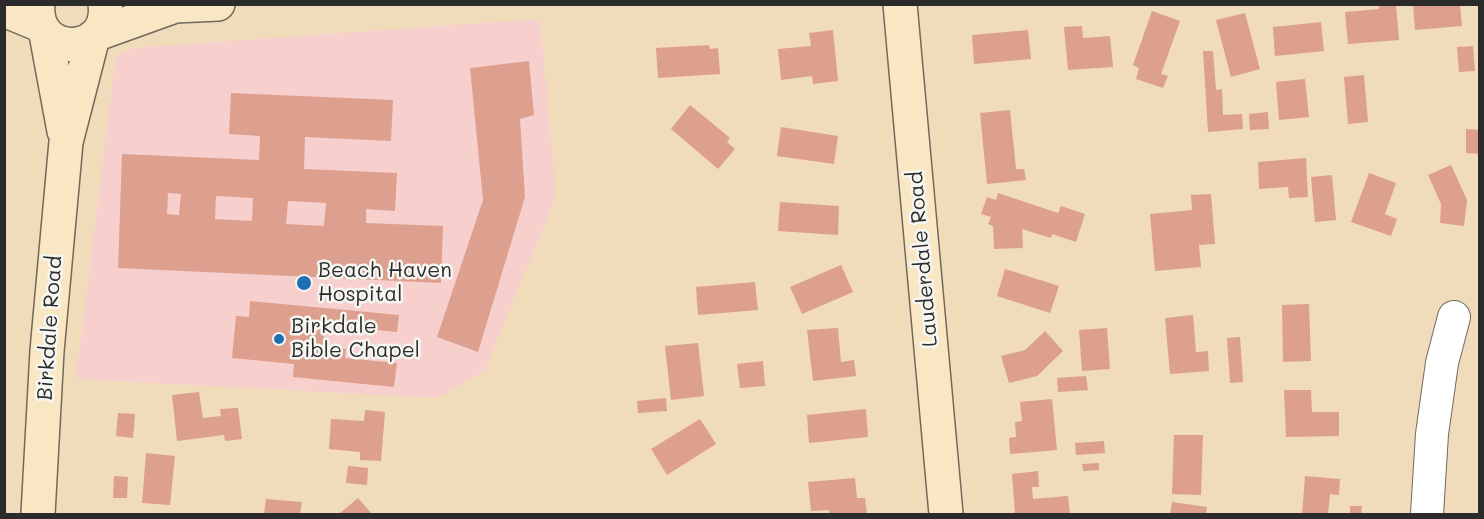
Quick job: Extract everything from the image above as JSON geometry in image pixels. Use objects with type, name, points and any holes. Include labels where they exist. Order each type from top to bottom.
[{"type":"main road","points":[[4,10],[41,21],[61,44],[69,45],[86,42],[98,25],[172,5],[218,4]]},
{"type":"main road","name":"Lauderdale Road","points":[[900,4],[946,514]]},
{"type":"main road","name":"Birkdale Road","points":[[41,21],[66,142]]},
{"type":"main road","name":"Birkdale Road","points":[[38,514],[49,330],[66,142],[98,25]]},
{"type":"street","points":[[1428,514],[1432,434],[1442,363],[1454,317]]},
{"type":"shaded area","name":"Beach Haven Hospital","points":[[540,19],[556,196],[485,370],[438,398],[76,379],[116,57],[134,48]]},
{"type":"building","points":[[1379,4],[1396,4],[1399,40],[1348,44],[1345,12],[1379,9]]},
{"type":"building","points":[[1413,4],[1460,4],[1462,26],[1415,30]]},
{"type":"building","points":[[1152,11],[1180,21],[1161,74],[1168,76],[1163,88],[1136,79],[1139,68],[1133,65]]},
{"type":"building","points":[[1245,13],[1260,69],[1231,77],[1216,20]]},
{"type":"building","points":[[1321,22],[1324,51],[1275,56],[1273,27]]},
{"type":"building","points":[[1082,26],[1083,38],[1110,36],[1113,67],[1068,70],[1064,27]]},
{"type":"building","points":[[833,30],[838,81],[813,84],[812,76],[781,80],[778,49],[811,46],[809,33]]},
{"type":"building","points":[[1028,30],[1031,59],[974,64],[972,35]]},
{"type":"building","points":[[709,45],[710,49],[718,48],[720,74],[658,78],[656,48]]},
{"type":"building","points":[[1473,46],[1475,71],[1459,72],[1457,47]]},
{"type":"building","points":[[1203,51],[1213,51],[1216,90],[1222,89],[1223,115],[1242,114],[1243,129],[1208,132]]},
{"type":"building","points":[[529,61],[534,115],[520,119],[525,197],[478,352],[437,337],[483,200],[470,68]]},
{"type":"building","points":[[1364,75],[1368,122],[1348,124],[1344,77]]},
{"type":"building","points":[[1305,79],[1309,117],[1279,120],[1276,82]]},
{"type":"building","points":[[231,93],[393,100],[391,141],[305,137],[304,169],[397,173],[395,211],[366,209],[366,223],[443,226],[441,283],[118,268],[122,154],[259,160],[260,136],[229,134]],"holes":[[[168,193],[181,194],[179,215],[167,214]],[[216,196],[253,198],[252,221],[215,219]],[[288,201],[326,203],[324,226],[286,224]]]},
{"type":"building","points":[[690,105],[730,138],[727,142],[735,149],[718,169],[671,129]]},
{"type":"building","points":[[1010,110],[1016,169],[1024,169],[1026,180],[987,184],[980,113]]},
{"type":"building","points":[[1268,112],[1269,129],[1250,130],[1249,114]]},
{"type":"building","points":[[781,127],[838,136],[834,164],[777,156]]},
{"type":"building","points":[[1466,129],[1480,130],[1480,154],[1466,153]]},
{"type":"building","points":[[1306,158],[1308,197],[1289,198],[1288,187],[1259,189],[1258,162]]},
{"type":"building","points":[[1451,165],[1467,200],[1464,226],[1440,223],[1441,204],[1428,175]]},
{"type":"building","points":[[1369,173],[1396,183],[1385,214],[1397,219],[1391,236],[1351,222]]},
{"type":"building","points":[[1332,175],[1336,220],[1315,222],[1311,177]]},
{"type":"building","points":[[998,193],[1058,213],[1061,206],[1085,214],[1076,242],[1052,234],[1051,238],[1022,229],[1023,248],[994,249],[993,226],[988,224],[991,217],[981,214],[987,197],[996,200]]},
{"type":"building","points":[[1211,194],[1215,244],[1199,245],[1201,267],[1155,271],[1150,214],[1192,210],[1191,195]]},
{"type":"building","points":[[780,202],[839,206],[838,235],[778,231]]},
{"type":"building","points":[[841,265],[853,292],[802,314],[790,287]]},
{"type":"building","points":[[1005,269],[1059,286],[1050,313],[997,296]]},
{"type":"building","points":[[755,282],[758,310],[698,315],[696,287]]},
{"type":"building","name":"Birkdale Bible Chapel","points":[[250,301],[399,315],[397,332],[325,325],[323,347],[346,349],[345,358],[397,363],[394,387],[293,377],[294,364],[232,358],[236,316],[249,317]]},
{"type":"building","points":[[1309,304],[1311,361],[1283,362],[1282,305]]},
{"type":"building","points":[[1193,315],[1196,352],[1208,351],[1209,371],[1170,374],[1165,318]]},
{"type":"building","points":[[838,328],[841,362],[854,360],[856,376],[813,381],[807,330]]},
{"type":"building","points":[[1107,328],[1110,369],[1082,371],[1079,330]]},
{"type":"building","points":[[1045,331],[1063,351],[1037,376],[1009,383],[1001,356],[1025,350]]},
{"type":"building","points":[[1240,337],[1243,382],[1230,383],[1227,338]]},
{"type":"building","points":[[698,343],[704,396],[671,400],[665,346]]},
{"type":"building","points":[[763,361],[765,386],[740,388],[737,364]]},
{"type":"building","points":[[1086,376],[1088,390],[1058,392],[1057,378]]},
{"type":"building","points":[[1284,390],[1311,390],[1312,412],[1339,412],[1339,436],[1286,437]]},
{"type":"building","points":[[199,392],[203,418],[221,416],[220,409],[238,408],[242,439],[225,441],[224,435],[177,441],[172,395]]},
{"type":"building","points":[[666,398],[667,411],[638,413],[637,401]]},
{"type":"building","points":[[1052,399],[1057,450],[1010,454],[1009,438],[1016,437],[1015,422],[1022,421],[1020,402]]},
{"type":"building","points":[[866,409],[868,437],[809,443],[807,415]]},
{"type":"building","points":[[365,410],[385,412],[381,461],[360,460],[360,452],[329,449],[331,419],[364,421]]},
{"type":"building","points":[[118,413],[135,414],[133,438],[116,436]]},
{"type":"building","points":[[700,419],[716,444],[667,475],[651,449]]},
{"type":"building","points":[[1174,435],[1203,435],[1201,495],[1172,494]]},
{"type":"building","points":[[1104,441],[1105,453],[1076,455],[1075,443]]},
{"type":"building","points":[[146,453],[175,456],[170,505],[142,503]]},
{"type":"building","points":[[1099,463],[1099,470],[1083,471],[1082,464]]},
{"type":"building","points":[[348,466],[368,468],[367,485],[346,483]]},
{"type":"building","points":[[1038,471],[1039,487],[1032,487],[1033,499],[1068,496],[1070,514],[1015,514],[1012,474]]},
{"type":"building","points":[[114,476],[128,477],[127,498],[113,498]]},
{"type":"building","points":[[1305,476],[1340,479],[1339,495],[1330,494],[1328,514],[1302,514]]},
{"type":"building","points":[[855,478],[857,498],[865,498],[867,514],[829,514],[829,510],[811,511],[808,482]]},
{"type":"building","points":[[358,498],[372,514],[339,514]]},
{"type":"building","points":[[266,499],[302,502],[300,514],[264,514]]},
{"type":"building","points":[[1172,502],[1207,507],[1206,514],[1170,514]]},
{"type":"building","points":[[1350,506],[1362,506],[1361,514],[1350,514]]},
{"type":"place","name":"Beach Haven Hospital","points":[[304,283]]},
{"type":"place","name":"Birkdale Bible Chapel","points":[[279,339]]}]
